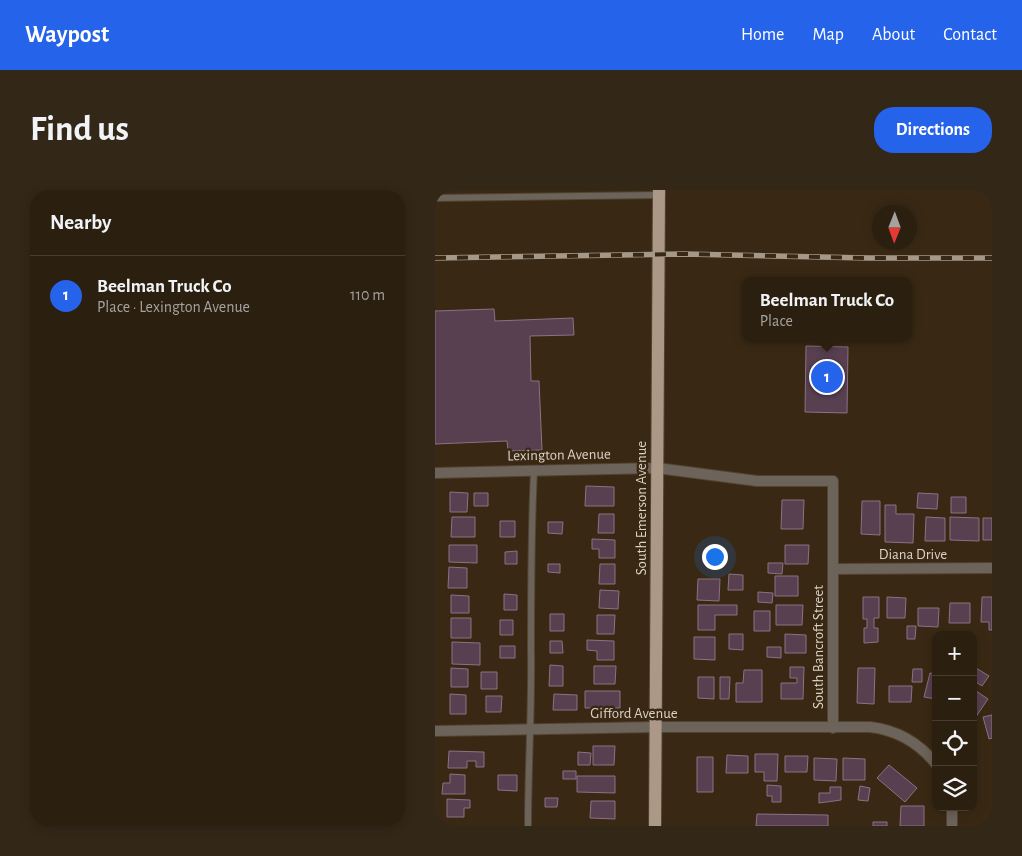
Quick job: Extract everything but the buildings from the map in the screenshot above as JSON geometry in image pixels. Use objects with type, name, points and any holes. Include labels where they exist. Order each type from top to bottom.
[{"type":"main road","name":"South Emerson Avenue","points":[[655,826],[659,192]]},
{"type":"street","name":"Lexington Avenue","points":[[435,474],[657,468],[757,481],[833,481]]},
{"type":"street","name":"South Bancroft Street","points":[[833,481],[833,728],[870,727],[892,732],[920,747],[932,760]]},
{"type":"street","name":"Diana Drive","points":[[833,569],[992,568]]},
{"type":"street","name":"Gifford Avenue","points":[[435,731],[655,727],[833,728]]},
{"type":"street","points":[[952,811],[953,826]]},
{"type":"lane","points":[[435,198],[659,192]]},
{"type":"lane","points":[[528,826],[531,652],[529,606],[535,471]]},
{"type":"railway","points":[[435,258],[684,254],[868,258],[992,258]]},
{"type":"place","name":"Beelman Truck Co","points":[[827,377]]}]
